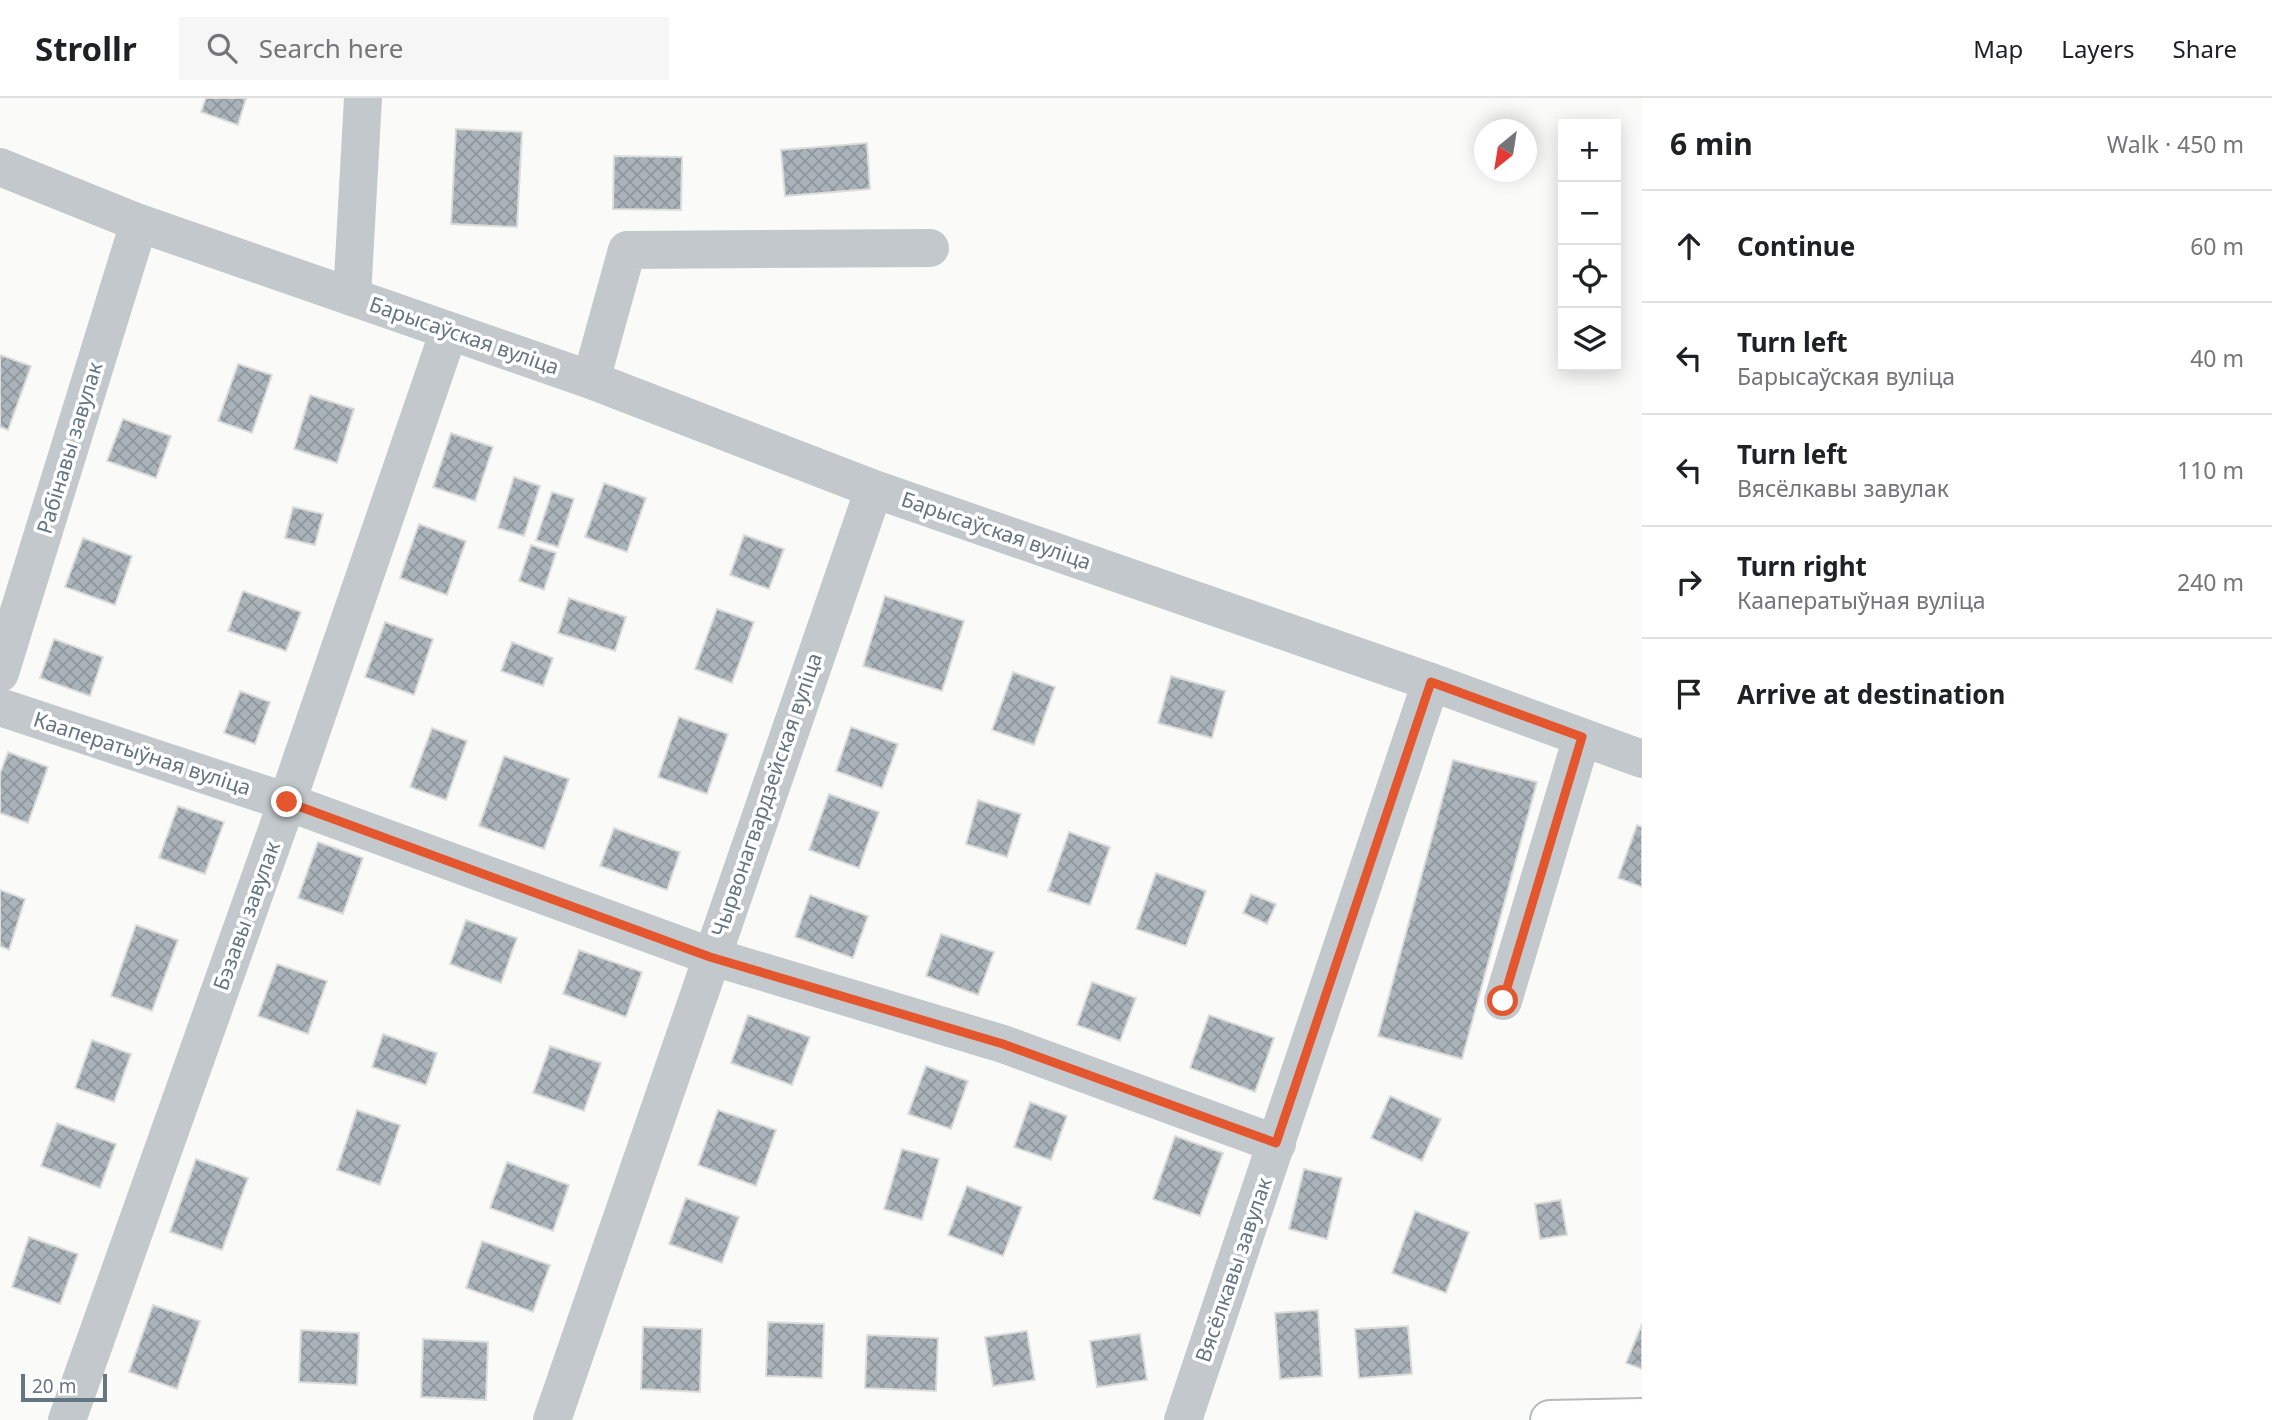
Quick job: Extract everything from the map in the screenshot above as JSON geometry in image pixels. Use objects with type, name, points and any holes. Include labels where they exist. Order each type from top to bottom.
[{"type":"main road","points":[[1550,1420],[1642,1418]]},
{"type":"street","name":"Барысаўская вуліца","points":[[352,297],[363,98]]},
{"type":"street","name":"Барысаўская вуліца","points":[[0,167],[139,223],[591,380],[874,489],[1431,682],[1642,759]]},
{"type":"street","name":"Рабінавы завулак","points":[[0,673],[139,223]]},
{"type":"street","points":[[591,380],[627,250],[930,248]]},
{"type":"street","name":"Бэзавы завулак","points":[[67,1420],[287,802],[449,331]]},
{"type":"street","name":"Чырвонагвардзейская вуліца","points":[[552,1420],[874,489]]},
{"type":"street","name":"Вясёлкавы завулак","points":[[1183,1420],[1431,682]]},
{"type":"street","name":"Кааператыўная вуліца","points":[[0,707],[287,802],[710,957],[1003,1044],[1276,1143]]},
{"type":"street","points":[[1503,1001],[1582,737]]},
{"type":"building","points":[[206,98],[246,98],[238,125],[201,112]]},
{"type":"building","points":[[456,129],[522,132],[517,227],[451,224]]},
{"type":"building","points":[[867,143],[870,189],[785,196],[781,150]]},
{"type":"building","points":[[614,156],[682,157],[681,210],[613,209]]},
{"type":"building","points":[[0,355],[31,366],[8,430],[0,427]]},
{"type":"building","points":[[238,364],[272,375],[252,433],[218,421]]},
{"type":"building","points":[[310,395],[354,409],[337,463],[294,449]]},
{"type":"building","points":[[123,419],[171,436],[156,478],[107,461]]},
{"type":"building","points":[[451,433],[493,447],[475,501],[433,487]]},
{"type":"building","points":[[514,477],[540,486],[524,536],[498,528]]},
{"type":"building","points":[[604,483],[646,498],[627,552],[585,537]]},
{"type":"building","points":[[552,492],[574,499],[558,547],[536,540]]},
{"type":"building","points":[[293,507],[323,514],[315,545],[285,538]]},
{"type":"building","points":[[419,524],[466,541],[447,595],[400,578]]},
{"type":"building","points":[[744,535],[784,549],[769,589],[730,575]]},
{"type":"building","points":[[83,538],[132,556],[115,605],[65,587]]},
{"type":"building","points":[[531,545],[556,553],[544,590],[519,581]]},
{"type":"building","points":[[243,591],[301,612],[286,651],[228,631]]},
{"type":"building","points":[[885,596],[964,621],[942,691],[863,666]]},
{"type":"building","points":[[569,598],[626,617],[615,651],[558,633]]},
{"type":"building","points":[[717,609],[754,622],[732,683],[695,669]]},
{"type":"building","points":[[385,622],[433,639],[414,695],[365,677]]},
{"type":"building","points":[[54,639],[103,657],[90,696],[40,678]]},
{"type":"building","points":[[512,642],[553,658],[543,686],[501,671]]},
{"type":"building","points":[[1013,672],[1055,687],[1034,745],[992,730]]},
{"type":"building","points":[[1171,676],[1225,691],[1212,738],[1158,723]]},
{"type":"building","points":[[240,691],[270,702],[255,744],[224,733]]},
{"type":"building","points":[[679,717],[728,734],[707,794],[658,777]]},
{"type":"building","points":[[851,727],[898,744],[882,788],[836,771]]},
{"type":"building","points":[[432,728],[467,741],[446,800],[410,787]]},
{"type":"building","points":[[8,752],[48,767],[28,823],[0,813],[0,774]]},
{"type":"building","points":[[504,756],[569,779],[544,849],[479,826]]},
{"type":"building","points":[[1453,760],[1537,782],[1462,1059],[1378,1036]]},
{"type":"building","points":[[829,794],[879,812],[859,868],[809,850]]},
{"type":"building","points":[[978,800],[1021,814],[1007,857],[966,844]]},
{"type":"building","points":[[178,806],[224,822],[205,874],[159,858]]},
{"type":"building","points":[[1637,825],[1642,827],[1642,887],[1618,878]]},
{"type":"building","points":[[614,828],[680,852],[667,890],[600,866]]},
{"type":"building","points":[[1069,832],[1110,847],[1090,905],[1048,891]]},
{"type":"building","points":[[318,842],[363,858],[343,914],[298,898]]},
{"type":"building","points":[[1156,873],[1206,891],[1186,946],[1136,929]]},
{"type":"building","points":[[0,890],[25,899],[9,950],[0,946]]},
{"type":"building","points":[[1251,894],[1276,904],[1267,924],[1243,913]]},
{"type":"building","points":[[810,895],[868,916],[853,958],[795,937]]},
{"type":"building","points":[[466,920],[517,938],[501,983],[450,964]]},
{"type":"building","points":[[136,925],[178,940],[152,1011],[111,996]]},
{"type":"building","points":[[941,934],[994,952],[978,995],[926,976]]},
{"type":"building","points":[[579,950],[642,972],[626,1017],[563,994]]},
{"type":"building","points":[[277,964],[327,981],[308,1034],[258,1016]]},
{"type":"building","points":[[1092,982],[1136,998],[1120,1041],[1077,1025]]},
{"type":"building","points":[[748,1015],[810,1037],[792,1085],[731,1063]]},
{"type":"building","points":[[1209,1015],[1274,1038],[1255,1092],[1190,1068]]},
{"type":"building","points":[[383,1034],[437,1053],[426,1085],[372,1067]]},
{"type":"building","points":[[92,1040],[131,1054],[114,1102],[75,1088]]},
{"type":"building","points":[[550,1046],[601,1063],[584,1111],[533,1093]]},
{"type":"building","points":[[926,1066],[968,1081],[951,1129],[908,1114]]},
{"type":"building","points":[[1390,1096],[1441,1119],[1422,1161],[1371,1138]]},
{"type":"building","points":[[1030,1102],[1067,1116],[1051,1160],[1014,1147]]},
{"type":"building","points":[[357,1110],[400,1125],[380,1185],[337,1170]]},
{"type":"building","points":[[718,1110],[776,1130],[756,1186],[698,1165]]},
{"type":"building","points":[[57,1123],[116,1144],[100,1188],[41,1166]]},
{"type":"building","points":[[1175,1136],[1223,1153],[1200,1216],[1153,1199]]},
{"type":"building","points":[[902,1149],[939,1159],[922,1220],[884,1209]]},
{"type":"building","points":[[196,1159],[248,1178],[222,1250],[170,1232]]},
{"type":"building","points":[[507,1162],[569,1185],[553,1231],[490,1208]]},
{"type":"building","points":[[1304,1169],[1342,1178],[1327,1239],[1289,1229]]},
{"type":"building","points":[[967,1186],[1022,1207],[1003,1256],[948,1235]]},
{"type":"building","points":[[686,1198],[739,1217],[722,1263],[669,1244]]},
{"type":"building","points":[[1561,1200],[1567,1235],[1540,1239],[1535,1204]]},
{"type":"building","points":[[1415,1211],[1469,1232],[1446,1293],[1392,1273]]},
{"type":"building","points":[[29,1237],[78,1254],[60,1304],[12,1287]]},
{"type":"building","points":[[482,1241],[550,1265],[533,1312],[466,1288]]},
{"type":"building","points":[[153,1305],[200,1321],[177,1389],[129,1372]]},
{"type":"building","points":[[1318,1310],[1322,1376],[1280,1379],[1275,1313]]},
{"type":"building","points":[[768,1322],[824,1324],[822,1378],[766,1376]]},
{"type":"building","points":[[1642,1324],[1642,1369],[1626,1363]]},
{"type":"building","points":[[1408,1326],[1412,1374],[1359,1378],[1355,1329]]},
{"type":"building","points":[[643,1327],[702,1329],[700,1392],[641,1389]]},
{"type":"building","points":[[301,1330],[359,1333],[357,1385],[299,1382]]},
{"type":"building","points":[[1027,1331],[1035,1380],[993,1386],[985,1337]]},
{"type":"building","points":[[1140,1334],[1147,1380],[1097,1387],[1090,1341]]},
{"type":"building","points":[[867,1335],[938,1338],[936,1391],[865,1388]]},
{"type":"building","points":[[423,1339],[488,1342],[486,1400],[421,1397]]},
{"type":"route","points":[[287,802],[710,957],[1003,1044],[1276,1143],[1431,682],[1582,737],[1503,1001]]}]
